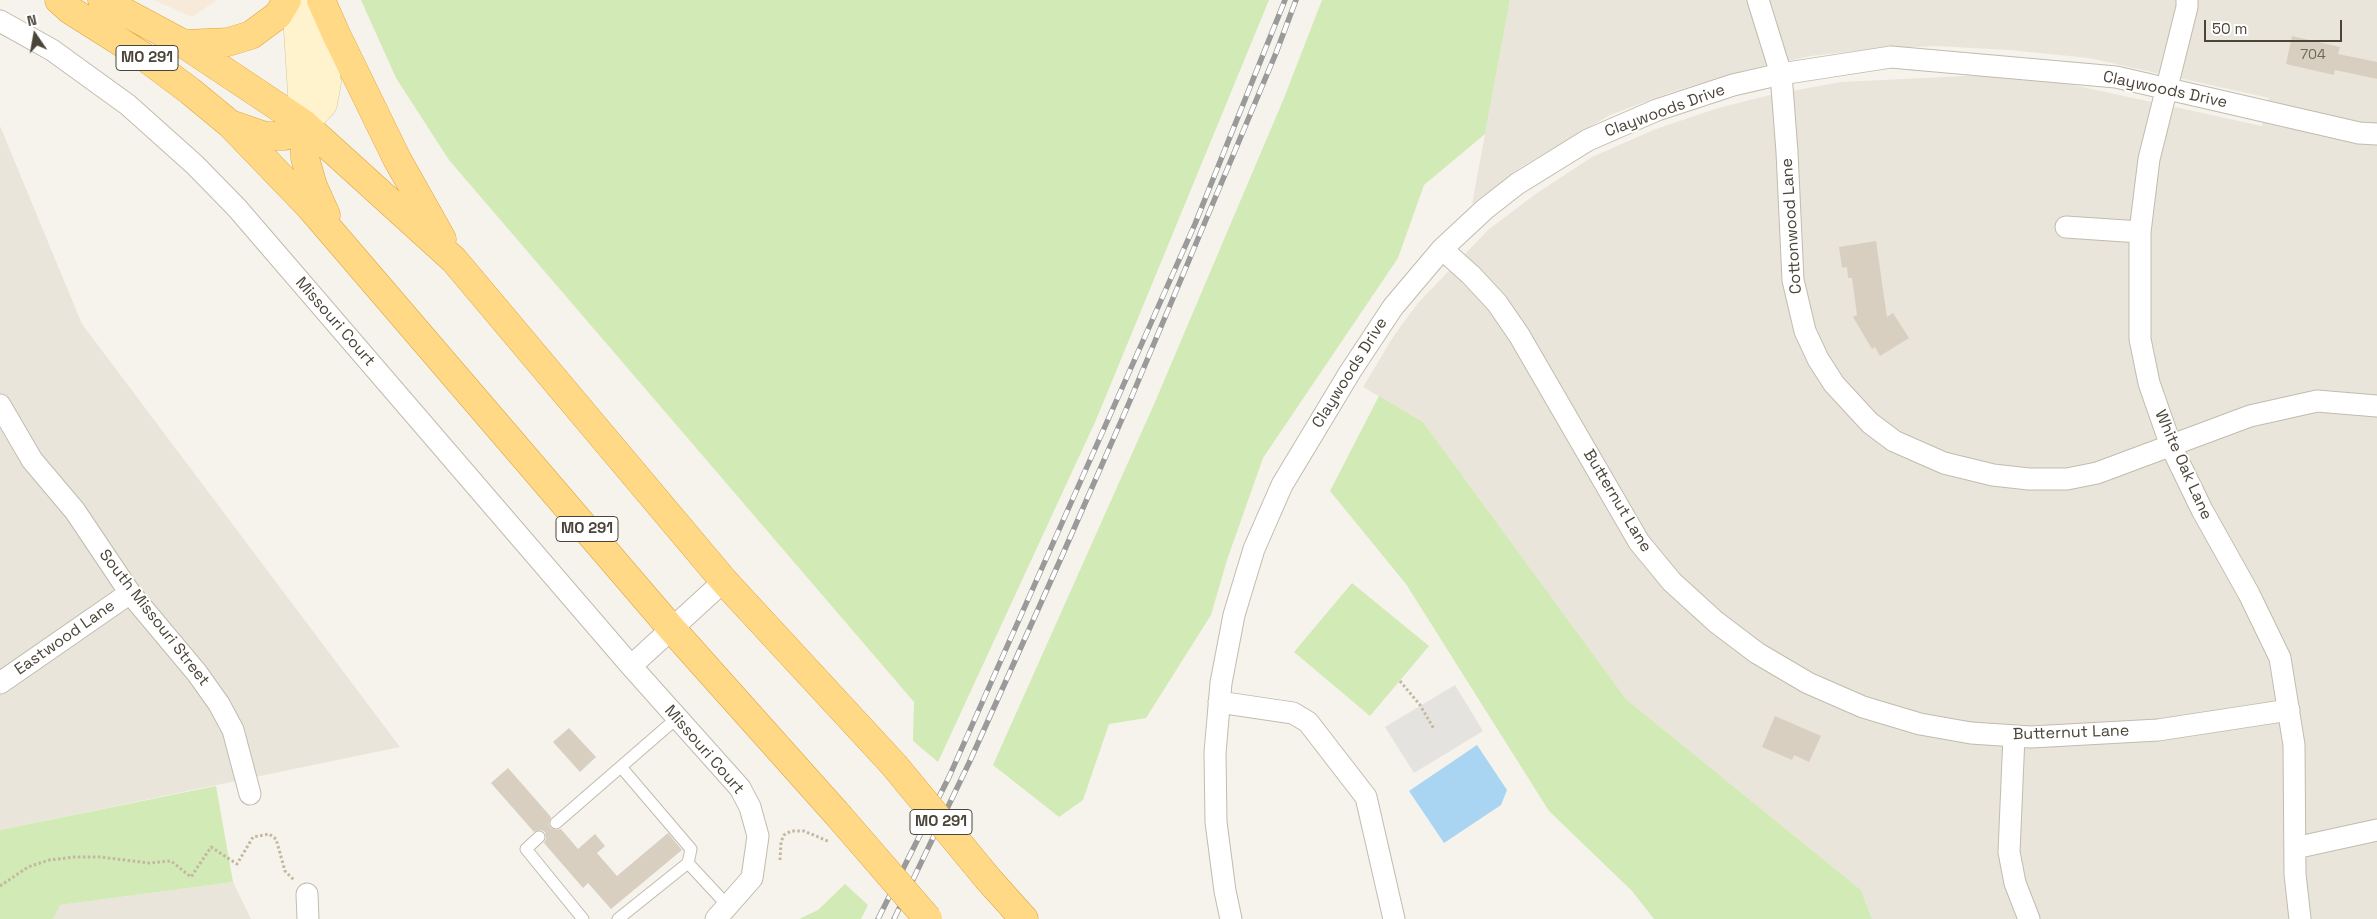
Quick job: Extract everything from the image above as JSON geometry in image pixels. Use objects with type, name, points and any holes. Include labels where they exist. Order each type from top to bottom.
[{"type":"highway","name":"MO 291","points":[[59,0],[70,10],[146,58],[230,124],[310,207],[671,628],[928,919]]},
{"type":"highway","name":"MO 291","points":[[102,0],[184,44],[304,124],[454,260],[724,581],[894,765],[989,880],[1024,919]]},
{"type":"highway","points":[[184,44],[228,42],[251,35],[278,15],[286,0]]},
{"type":"highway","points":[[321,0],[397,159],[454,260]]},
{"type":"highway","points":[[230,124],[264,136],[285,136],[304,124],[306,158],[313,186],[339,241]]},
{"type":"main road","points":[[296,0],[304,124]]},
{"type":"main road","points":[[304,124],[323,104],[327,82],[321,37],[309,0]]},
{"type":"street","name":"Cottonwood Lane","points":[[1758,0],[1781,74],[1793,280],[1805,331],[1818,359],[1834,384],[1851,405],[1894,441],[1944,463],[2020,478],[2067,479],[2097,473],[2250,416],[2317,401],[2377,406]]},
{"type":"street","name":"White Oak Lane","points":[[2187,0],[2187,7],[2149,159],[2140,232],[2140,339],[2149,383],[2171,446],[2202,510],[2249,594],[2280,658],[2294,745],[2295,874],[2300,919]]},
{"type":"street","name":"Missouri Court","points":[[0,21],[52,50],[88,75],[128,105],[201,171],[250,223],[630,666],[740,788],[754,819],[758,836],[752,878],[722,913]]},
{"type":"street","name":"Claywoods Drive","points":[[1232,919],[1225,891],[1216,822],[1215,753],[1221,683],[1234,615],[1254,549],[1282,485],[1350,372],[1393,306],[1442,249],[1485,209],[1517,184],[1588,140],[1657,110],[1733,86],[1781,74],[1891,57],[2116,77],[2359,133],[2377,134]]},
{"type":"street","points":[[2066,227],[2140,232]]},
{"type":"street","name":"Butternut Lane","points":[[1442,249],[1490,296],[1519,335],[1639,542],[1672,582],[1716,622],[1757,653],[1808,683],[1863,707],[1920,724],[1971,733],[2031,737],[2158,730],[2289,710]]},
{"type":"street","name":"South Missouri Street","points":[[4,419],[32,460],[75,512],[130,593],[197,673],[219,704],[234,730],[250,794]]},
{"type":"street","points":[[630,666],[724,581]]},
{"type":"street","name":"Eastwood Lane","points":[[0,683],[130,593]]},
{"type":"street","points":[[1219,702],[1293,713],[1308,722],[1366,797],[1394,919]]},
{"type":"street","points":[[2014,736],[2009,852],[2015,883],[2029,919]]},
{"type":"street","points":[[2295,848],[2377,830]]},
{"type":"street","points":[[307,894],[308,919]]},
{"type":"lane","points":[[556,823],[677,718]]},
{"type":"lane","points":[[618,919],[688,863],[691,849],[621,767]]},
{"type":"lane","points":[[539,837],[526,849],[583,919]]},
{"type":"lane","points":[[688,863],[722,913]]},
{"type":"path","points":[[1400,681],[1420,705],[1434,729]]},
{"type":"path","points":[[780,860],[781,842],[784,834],[791,830],[804,831],[837,847]]},
{"type":"path","points":[[0,886],[28,867],[49,860],[75,857],[100,857],[150,863],[171,861],[191,877],[211,847],[237,864],[253,837],[269,834],[276,839],[285,871],[307,894]]},
{"type":"shaded area","points":[[154,0],[217,0],[192,17]]},
{"type":"shaded area","points":[[1510,0],[2377,0],[2377,919],[1872,919],[1861,890],[1626,699],[1423,422],[1363,387],[1395,334],[1418,303],[1488,230],[1537,193],[1592,157],[1656,129],[1718,108],[1770,95],[1841,82],[1985,75],[2055,81],[2262,126],[2269,98],[2089,58],[2009,50],[1936,46],[1872,49],[1811,56],[1745,70],[1669,93],[1610,115],[1523,166],[1472,204]]},
{"type":"shaded area","points":[[0,126],[82,324],[400,747],[0,830]]},
{"type":"shaded area","points":[[1455,685],[1483,731],[1414,773],[1385,727]]},
{"type":"shaded area","points":[[233,882],[251,919],[53,919],[60,905]]},
{"type":"green space","points":[[361,0],[1269,0],[1096,420],[938,762],[913,741],[914,702],[449,160],[396,78]]},
{"type":"green space","points":[[1322,0],[1510,0],[1485,134],[1424,185],[1398,258],[1263,458],[1227,560],[1211,615],[1146,718],[1109,724],[1083,800],[1059,817],[993,765],[1155,402],[1284,98]]},
{"type":"green space","points":[[1379,396],[1423,422],[1626,699],[1861,890],[1872,919],[1654,919],[1632,891],[1549,811],[1406,584],[1330,491]]},
{"type":"green space","points":[[1352,583],[1429,646],[1370,716],[1294,652]]},
{"type":"green space","points":[[216,786],[233,882],[60,905],[53,919],[0,919],[0,830]]},
{"type":"green space","points":[[845,884],[868,905],[861,919],[799,919],[818,910]]},
{"type":"water","points":[[1477,745],[1507,790],[1501,805],[1444,843],[1409,791]]},
{"type":"building","points":[[2292,36],[2340,47],[2338,54],[2377,62],[2377,79],[2335,70],[2334,75],[2286,64]]},
{"type":"building","points":[[1876,241],[1887,317],[1893,313],[1909,338],[1880,356],[1875,347],[1872,349],[1853,317],[1857,315],[1852,278],[1848,278],[1847,267],[1842,268],[1839,247]]},
{"type":"building","points":[[1775,716],[1821,736],[1809,762],[1794,755],[1792,760],[1762,747]]},
{"type":"building","points":[[569,728],[596,757],[580,772],[553,742]]},
{"type":"building","points":[[508,768],[551,817],[549,824],[551,828],[561,829],[578,849],[595,834],[605,846],[597,853],[617,876],[668,833],[682,850],[611,909],[588,883],[583,888],[544,843],[546,839],[545,832],[541,830],[534,832],[491,783]]},
{"type":"railway","points":[[878,919],[949,777],[1195,224],[1285,0]]},
{"type":"railway","points":[[894,919],[969,763],[1129,403],[1276,53],[1296,0]]}]
